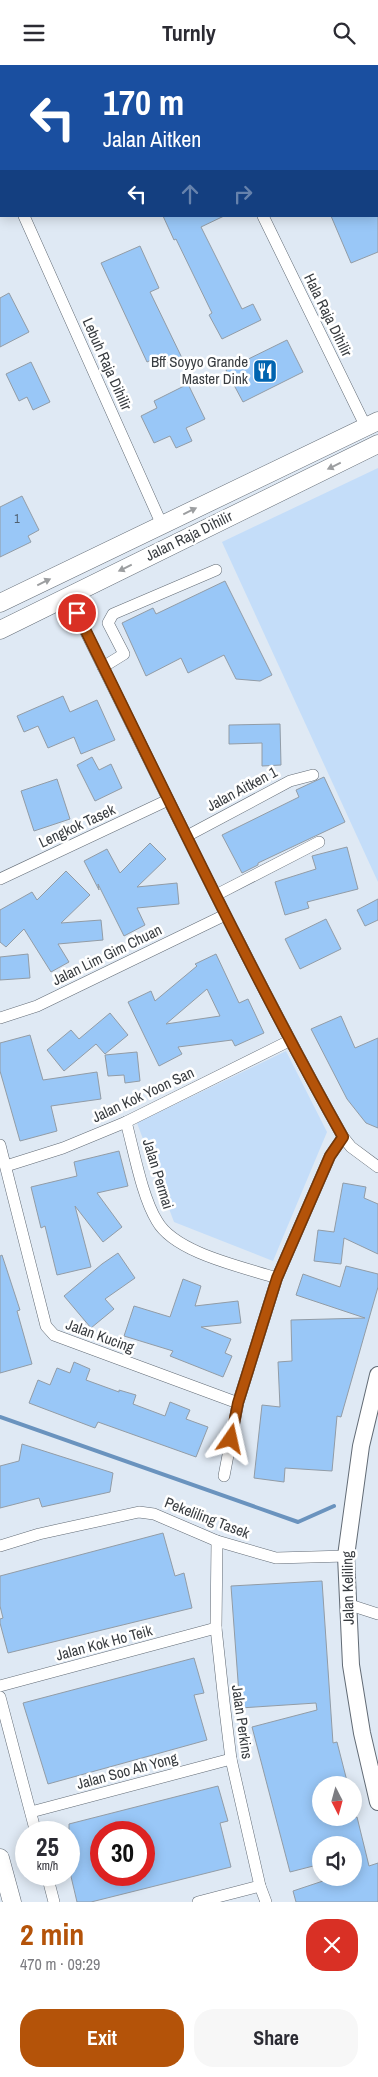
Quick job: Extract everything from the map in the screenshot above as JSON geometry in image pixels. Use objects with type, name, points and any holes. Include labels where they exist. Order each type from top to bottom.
[{"type":"main road","name":"Jalan Raja Dihilir","points":[[0,603],[372,424]]},
{"type":"main road","name":"Jalan Raja Dihilir","points":[[0,631],[378,445]]},
{"type":"main road","name":"Jalan Keliling","points":[[378,1375],[361,1446],[346,1555],[351,1665],[362,1733],[378,1802]]},
{"type":"main road","points":[[0,1858],[12,1902]]},
{"type":"street","name":"Lebuh Raja Dihilir","points":[[24,217],[162,525]]},
{"type":"street","name":"Hala Raja Dihilir","points":[[264,217],[372,424]]},
{"type":"street","points":[[103,667],[124,654],[108,623],[113,614],[216,570]]},
{"type":"street","points":[[68,596],[289,1041],[343,1137],[351,1147],[378,1167]]},
{"type":"street","name":"Jalan Aitken 1","points":[[187,836],[290,781],[313,775]]},
{"type":"street","name":"Lengkok Tasek","points":[[0,879],[168,800]]},
{"type":"street","points":[[216,895],[319,842]]},
{"type":"street","name":"Jalan Lim Gim Chuan","points":[[0,1018],[37,1006],[225,915]]},
{"type":"street","name":"Jalan Kok Yoon San","points":[[6,1166],[62,1149],[126,1122],[289,1041]]},
{"type":"street","name":"Jalan Permai","points":[[126,1122],[149,1206],[158,1223],[170,1237],[191,1249],[277,1278]]},
{"type":"street","points":[[224,1476],[238,1403],[277,1278],[330,1156],[343,1137]]},
{"type":"street","name":"Jalan Kucing","points":[[0,1145],[46,1326],[49,1331],[54,1335],[238,1403]]},
{"type":"street","name":"Pekeliling Tasek","points":[[0,1546],[39,1534],[139,1512],[154,1514],[216,1541],[276,1558],[346,1555]]},
{"type":"street","name":"Jalan Perkins","points":[[216,1541],[216,1629],[231,1759],[260,1886],[266,1902]]},
{"type":"street","points":[[347,1604],[378,1614]]},
{"type":"street","name":"Jalan Kok Ho Teik","points":[[0,1686],[216,1629]]},
{"type":"street","points":[[0,1697],[33,1821]]},
{"type":"street","name":"Jalan Soo Ah Yong","points":[[31,1812],[231,1759]]},
{"type":"street","points":[[50,1886],[54,1902]]},
{"type":"street","points":[[198,1902],[260,1886]]},
{"type":"shaded area","points":[[378,468],[378,882],[222,542]]},
{"type":"shaded area","points":[[286,1051],[327,1132],[273,1261],[174,1222],[137,1123]]},
{"type":"building","points":[[163,217],[222,217],[201,227],[242,309],[253,304],[261,320],[222,339],[209,315],[212,313],[176,239],[174,240]]},
{"type":"building","points":[[331,217],[378,217],[378,252],[351,263]]},
{"type":"building","points":[[140,246],[159,288],[150,292],[182,358],[169,364],[164,354],[147,362],[101,263]]},
{"type":"building","points":[[9,293],[29,332],[0,347],[0,298]]},
{"type":"building","name":"Bff Soyyo Grande Master Dink","points":[[287,340],[303,372],[243,402],[226,370]]},
{"type":"building","points":[[31,362],[50,402],[33,410],[27,397],[19,401],[6,374]]},
{"type":"building","points":[[188,384],[205,419],[186,428],[192,441],[176,448],[170,436],[154,443],[141,416],[157,408],[154,401]]},
{"type":"building","points":[[22,496],[39,530],[28,536],[31,542],[0,557],[0,507]]},
{"type":"building","points":[[225,581],[272,675],[260,681],[236,679],[224,655],[188,673],[181,658],[146,676],[122,623],[153,608],[156,614]]},
{"type":"building","points":[[63,696],[70,712],[97,700],[115,740],[81,754],[74,737],[48,748],[38,726],[24,732],[17,716]]},
{"type":"building","points":[[280,724],[281,765],[262,766],[262,743],[229,744],[229,725]]},
{"type":"building","points":[[92,757],[99,770],[111,764],[122,788],[95,801],[77,765]]},
{"type":"building","points":[[324,777],[345,822],[258,863],[258,865],[242,873],[222,835],[299,797],[296,790]]},
{"type":"building","points":[[57,779],[70,819],[34,831],[21,791]]},
{"type":"building","points":[[150,843],[166,859],[137,887],[177,883],[179,904],[137,908],[145,925],[124,936],[98,884],[99,890],[84,861],[107,849],[120,873]]},
{"type":"building","points":[[347,847],[358,889],[307,902],[309,908],[285,915],[275,882],[316,869],[312,856]]},
{"type":"building","points":[[66,871],[90,895],[61,923],[101,920],[103,940],[58,944],[69,962],[51,972],[24,929],[6,947],[0,942],[0,910],[32,892],[37,900]]},
{"type":"building","points":[[378,899],[378,920],[365,926],[357,910]]},
{"type":"building","points":[[326,919],[341,949],[300,969],[285,939]]},
{"type":"building","points":[[28,954],[30,978],[0,980],[0,957]]},
{"type":"building","points":[[216,954],[239,1003],[248,999],[264,1033],[235,1046],[232,1040],[178,1047],[182,1054],[159,1066],[128,1002],[151,991],[155,1001],[197,966],[195,964]],"holes":[[[207,989],[220,1016],[166,1024]]]},
{"type":"building","points":[[110,1013],[128,1035],[105,1054],[96,1044],[64,1071],[47,1050],[71,1030],[79,1039]]},
{"type":"building","points":[[341,1016],[355,1048],[378,1038],[378,1128],[366,1123],[347,1099],[311,1029]]},
{"type":"building","points":[[30,1035],[43,1080],[97,1072],[101,1099],[51,1106],[57,1131],[20,1141],[0,1071],[0,1043]]},
{"type":"building","points":[[137,1052],[140,1081],[125,1083],[124,1075],[108,1076],[105,1055]]},
{"type":"building","points":[[119,1151],[128,1186],[97,1193],[122,1227],[103,1242],[75,1206],[91,1267],[57,1275],[45,1226],[41,1228],[31,1187],[77,1176],[74,1162]]},
{"type":"building","points":[[343,1183],[366,1187],[364,1198],[378,1204],[378,1254],[344,1238],[341,1264],[314,1261],[318,1230],[334,1232]]},
{"type":"building","points":[[118,1253],[135,1278],[105,1299],[114,1309],[91,1328],[64,1296]]},
{"type":"building","points":[[2,1255],[20,1310],[17,1311],[32,1364],[0,1373],[0,1256]]},
{"type":"building","points":[[346,1266],[378,1274],[378,1287],[341,1417],[337,1416],[332,1471],[285,1468],[284,1482],[254,1478],[262,1405],[280,1407],[278,1362],[292,1361],[291,1320],[365,1318],[296,1295],[303,1274],[340,1287]]},
{"type":"building","points":[[183,1279],[201,1286],[195,1306],[238,1301],[241,1323],[201,1327],[231,1339],[225,1353],[232,1356],[223,1377],[170,1356],[173,1351],[124,1336],[134,1306],[170,1317]]},
{"type":"building","points":[[74,1362],[90,1369],[86,1380],[119,1392],[119,1390],[136,1395],[133,1404],[165,1416],[170,1402],[190,1410],[186,1419],[208,1427],[196,1457],[98,1422],[95,1428],[29,1403],[38,1380],[50,1385],[57,1368],[70,1373]]},
{"type":"building","points":[[22,1444],[113,1473],[110,1492],[42,1507],[39,1498],[0,1508],[0,1466],[19,1461]]},
{"type":"building","points":[[163,1533],[175,1576],[184,1573],[192,1608],[8,1653],[0,1623],[0,1619],[3,1618],[0,1606],[0,1576]]},
{"type":"building","points":[[322,1581],[333,1743],[337,1742],[346,1776],[312,1776],[312,1826],[359,1826],[362,1836],[312,1836],[312,1866],[290,1872],[252,1727],[317,1710],[316,1703],[240,1708],[231,1586]]},
{"type":"building","points":[[194,1658],[204,1693],[194,1695],[207,1740],[48,1784],[23,1703]]},
{"type":"building","points":[[218,1786],[228,1821],[220,1823],[231,1867],[155,1886],[91,1902],[77,1902],[73,1886],[80,1886],[80,1821]]},
{"type":"building","points":[[362,1837],[369,1866],[378,1863],[378,1902],[296,1902],[293,1891],[312,1885],[362,1886]]},
{"type":"waterway","points":[[0,1417],[298,1522],[334,1506]]},
{"type":"place","name":"Bff Soyyo Grande Master Dink","points":[[265,371]]},
{"type":"route","points":[[77,613],[225,915],[289,1041],[343,1137],[330,1156],[277,1278],[238,1403],[231,1439]]}]
